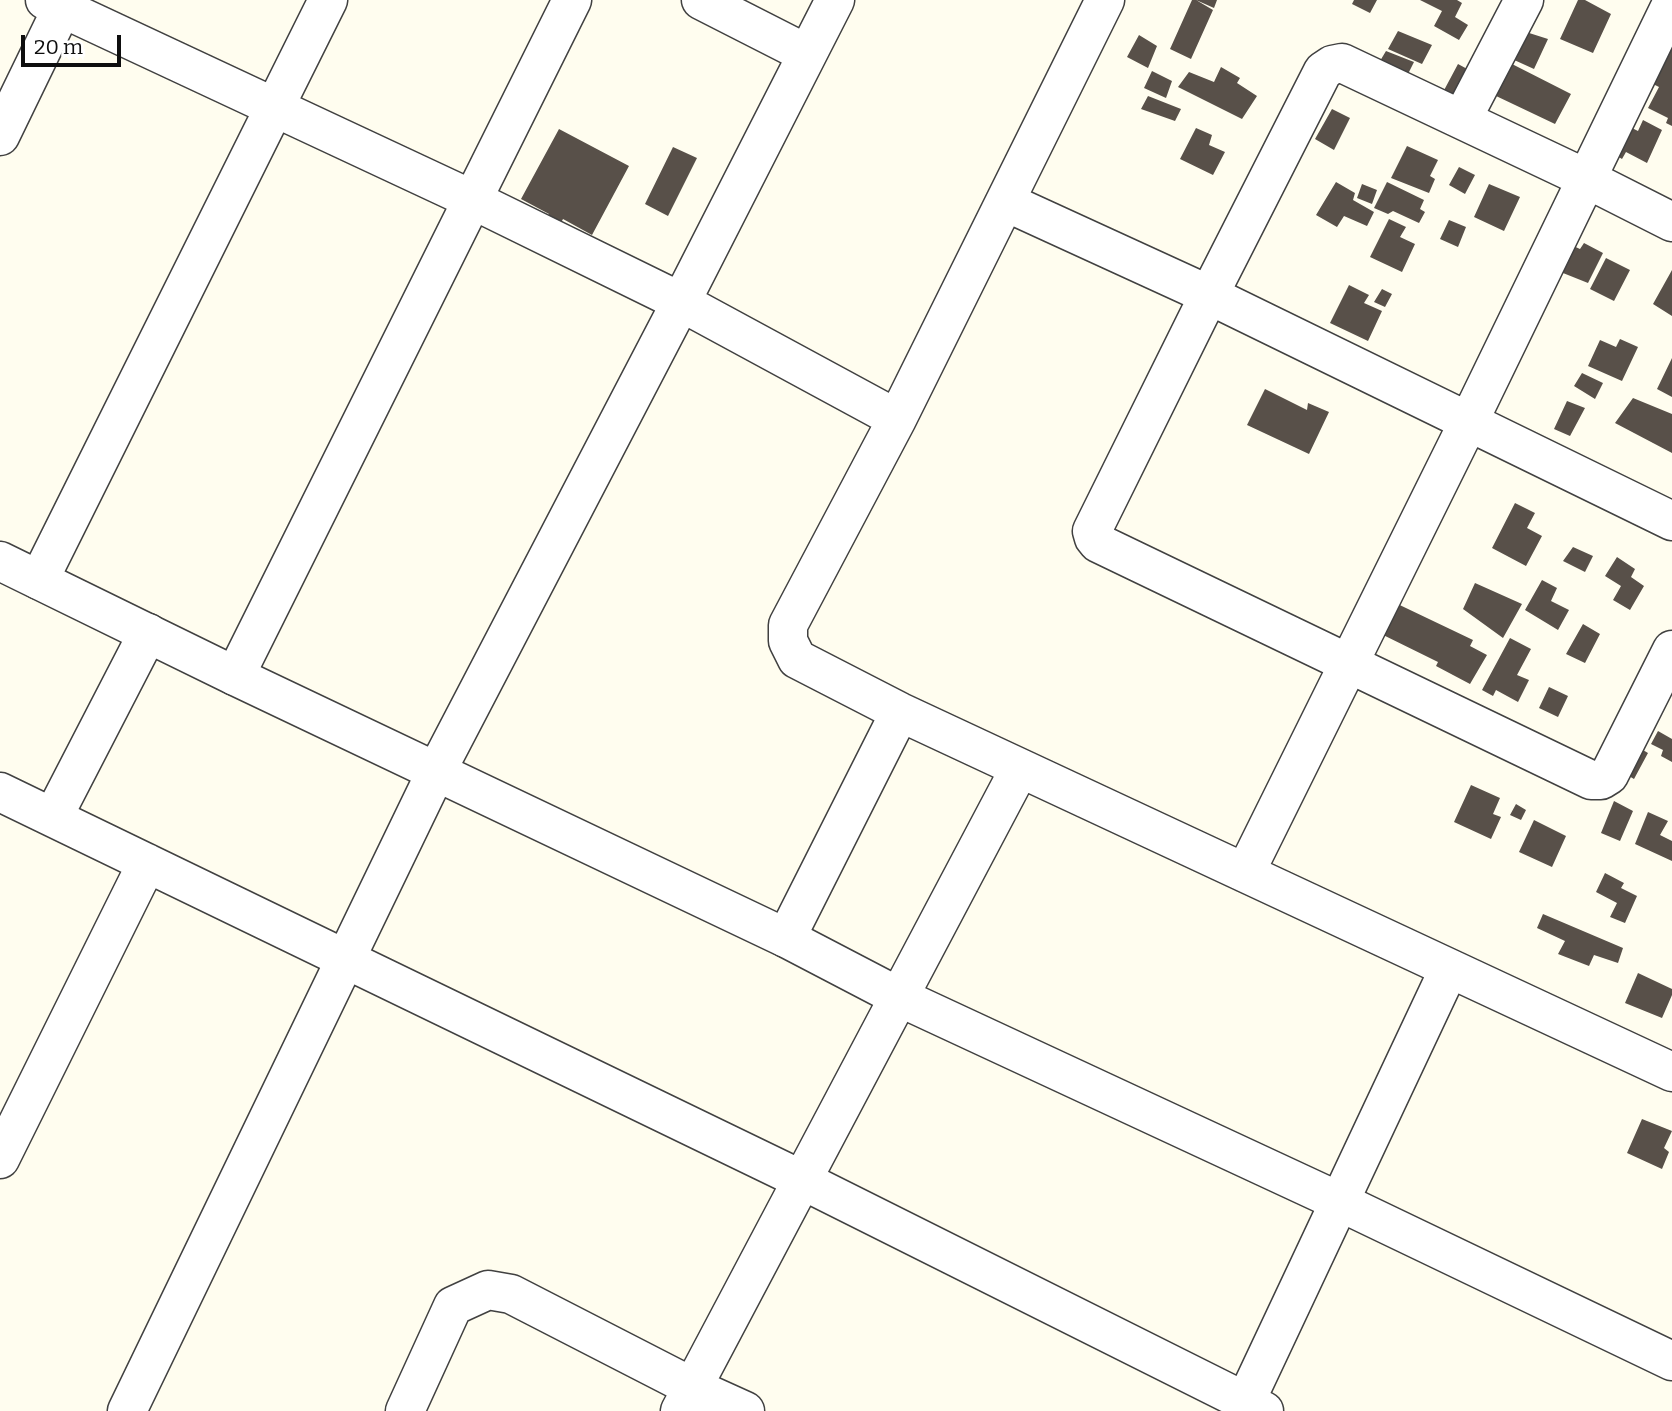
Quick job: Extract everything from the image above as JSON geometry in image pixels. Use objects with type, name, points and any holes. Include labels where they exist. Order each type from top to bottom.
[{"type":"street","points":[[39,580],[328,0]]},
{"type":"street","points":[[235,676],[572,0]]},
{"type":"street","points":[[701,0],[807,54]]},
{"type":"street","points":[[127,1411],[436,772],[835,0]]},
{"type":"street","points":[[1105,0],[897,419],[788,625],[788,641],[797,659],[900,712],[1672,1072]]},
{"type":"street","points":[[1462,120],[1524,0]]},
{"type":"street","points":[[0,136],[58,3],[681,302],[897,419]]},
{"type":"street","points":[[1245,873],[1672,4]]},
{"type":"street","points":[[1672,222],[1342,63],[1332,65],[1323,71],[1092,531],[1098,543],[1591,780],[1601,780],[1609,775],[1672,650]]},
{"type":"street","points":[[1006,202],[1209,295],[1672,521]]},
{"type":"street","points":[[0,561],[786,938],[899,996],[1672,1361]]},
{"type":"street","points":[[53,817],[148,633]]},
{"type":"street","points":[[786,938],[900,712]]},
{"type":"street","points":[[686,1399],[1020,768]]},
{"type":"street","points":[[0,792],[802,1180],[1250,1408],[1338,1201],[1449,968]]},
{"type":"street","points":[[0,1159],[147,863]]},
{"type":"street","points":[[405,1411],[453,1306],[488,1290],[511,1293],[686,1399],[745,1411]]},
{"type":"building","points":[[1192,0],[1213,10],[1191,59],[1170,49]]},
{"type":"building","points":[[1196,0],[1217,0],[1214,8]]},
{"type":"building","points":[[1354,0],[1377,0],[1370,13],[1352,4]]},
{"type":"building","points":[[1420,0],[1457,0],[1462,3],[1455,17],[1468,25],[1459,40],[1434,26],[1442,11]]},
{"type":"building","points":[[1578,0],[1585,0],[1611,14],[1593,53],[1560,39]]},
{"type":"building","points":[[1398,31],[1432,45],[1422,64],[1388,49]]},
{"type":"building","points":[[1526,32],[1548,39],[1534,69],[1512,59]]},
{"type":"building","points":[[1139,35],[1157,46],[1148,68],[1127,57]]},
{"type":"building","points":[[1672,41],[1672,126],[1666,123],[1668,118],[1648,108],[1659,87],[1643,79]]},
{"type":"building","points":[[1386,51],[1414,62],[1406,78],[1377,66]]},
{"type":"building","points":[[1458,64],[1493,83],[1482,100],[1442,94]]},
{"type":"building","points":[[1512,64],[1571,94],[1555,124],[1494,95]]},
{"type":"building","points":[[1221,67],[1240,78],[1237,83],[1257,96],[1242,119],[1178,87],[1189,72],[1214,82]]},
{"type":"building","points":[[1152,71],[1172,81],[1166,98],[1144,88]]},
{"type":"building","points":[[1148,96],[1181,109],[1175,121],[1141,109]]},
{"type":"building","points":[[1332,109],[1350,118],[1334,150],[1315,139]]},
{"type":"building","points":[[1643,120],[1662,130],[1647,163],[1626,152],[1622,159],[1609,151],[1624,124],[1638,131]]},
{"type":"building","points":[[1196,128],[1212,135],[1209,145],[1225,152],[1213,175],[1180,159]]},
{"type":"building","points":[[559,129],[629,166],[592,235],[563,219],[559,227],[546,220],[549,214],[521,199]]},
{"type":"building","points":[[1407,146],[1438,160],[1430,176],[1435,179],[1429,193],[1391,178]]},
{"type":"building","points":[[673,147],[697,158],[668,216],[645,204]]},
{"type":"building","points":[[1459,167],[1475,175],[1465,194],[1449,185]]},
{"type":"building","points":[[1336,182],[1355,193],[1353,200],[1374,212],[1367,226],[1344,216],[1337,227],[1316,215]]},
{"type":"building","points":[[1387,182],[1424,200],[1420,209],[1425,212],[1419,223],[1393,211],[1388,214],[1374,208]]},
{"type":"building","points":[[1362,184],[1377,190],[1372,204],[1357,198]]},
{"type":"building","points":[[1489,184],[1520,197],[1504,231],[1474,217]]},
{"type":"building","points":[[1389,219],[1406,227],[1400,237],[1415,244],[1402,272],[1370,257]]},
{"type":"building","points":[[1449,220],[1466,227],[1458,247],[1440,239]]},
{"type":"building","points":[[1584,243],[1603,253],[1588,283],[1558,271],[1569,244],[1580,249]]},
{"type":"building","points":[[1606,258],[1630,270],[1614,301],[1590,289]]},
{"type":"building","points":[[1672,270],[1672,316],[1653,304]]},
{"type":"building","points":[[1349,285],[1369,295],[1364,303],[1382,311],[1368,341],[1330,323]]},
{"type":"building","points":[[1382,289],[1392,294],[1385,307],[1374,302]]},
{"type":"building","points":[[1620,339],[1638,347],[1622,381],[1588,366],[1600,340],[1616,347]]},
{"type":"building","points":[[1672,358],[1672,397],[1657,389]]},
{"type":"building","points":[[1582,373],[1603,383],[1595,399],[1574,386]]},
{"type":"building","points":[[1265,389],[1307,410],[1308,403],[1329,412],[1309,454],[1247,425]]},
{"type":"building","points":[[1633,398],[1672,414],[1672,453],[1615,423]]},
{"type":"building","points":[[1567,401],[1585,408],[1570,436],[1554,429]]},
{"type":"building","points":[[1515,503],[1535,513],[1527,528],[1542,536],[1526,566],[1492,548]]},
{"type":"building","points":[[1573,547],[1593,556],[1585,572],[1563,561]]},
{"type":"building","points":[[1617,557],[1635,569],[1631,577],[1644,586],[1630,610],[1613,600],[1621,586],[1605,576]]},
{"type":"building","points":[[1542,580],[1557,588],[1551,601],[1569,610],[1558,630],[1525,610]]},
{"type":"building","points":[[1475,583],[1522,604],[1503,638],[1463,609]]},
{"type":"building","points":[[1385,598],[1473,640],[1470,646],[1487,655],[1470,684],[1436,666],[1438,662],[1371,629]]},
{"type":"building","points":[[1583,624],[1600,634],[1585,663],[1566,654]]},
{"type":"building","points":[[1510,638],[1531,649],[1517,675],[1529,680],[1518,702],[1496,690],[1493,696],[1482,690]]},
{"type":"building","points":[[1549,687],[1568,696],[1558,717],[1539,708]]},
{"type":"building","points":[[1658,731],[1672,739],[1672,762],[1661,756],[1663,750],[1651,744]]},
{"type":"building","points":[[1631,743],[1648,753],[1634,779],[1617,769]]},
{"type":"building","points":[[1471,785],[1500,798],[1493,814],[1501,817],[1491,839],[1454,822]]},
{"type":"building","points":[[1614,801],[1633,811],[1620,841],[1601,833]]},
{"type":"building","points":[[1516,804],[1526,810],[1521,820],[1510,815]]},
{"type":"building","points":[[1648,812],[1668,821],[1660,835],[1672,841],[1672,861],[1635,844]]},
{"type":"building","points":[[1534,820],[1566,836],[1552,867],[1519,852]]},
{"type":"building","points":[[1605,873],[1624,883],[1621,888],[1637,896],[1625,923],[1610,917],[1617,903],[1596,892]]},
{"type":"building","points":[[1543,914],[1623,948],[1618,963],[1594,955],[1589,966],[1558,954],[1565,941],[1537,928]]},
{"type":"building","points":[[1638,973],[1672,989],[1662,1018],[1625,1003]]},
{"type":"building","points":[[1642,1119],[1672,1131],[1664,1148],[1669,1152],[1662,1169],[1627,1153]]}]
